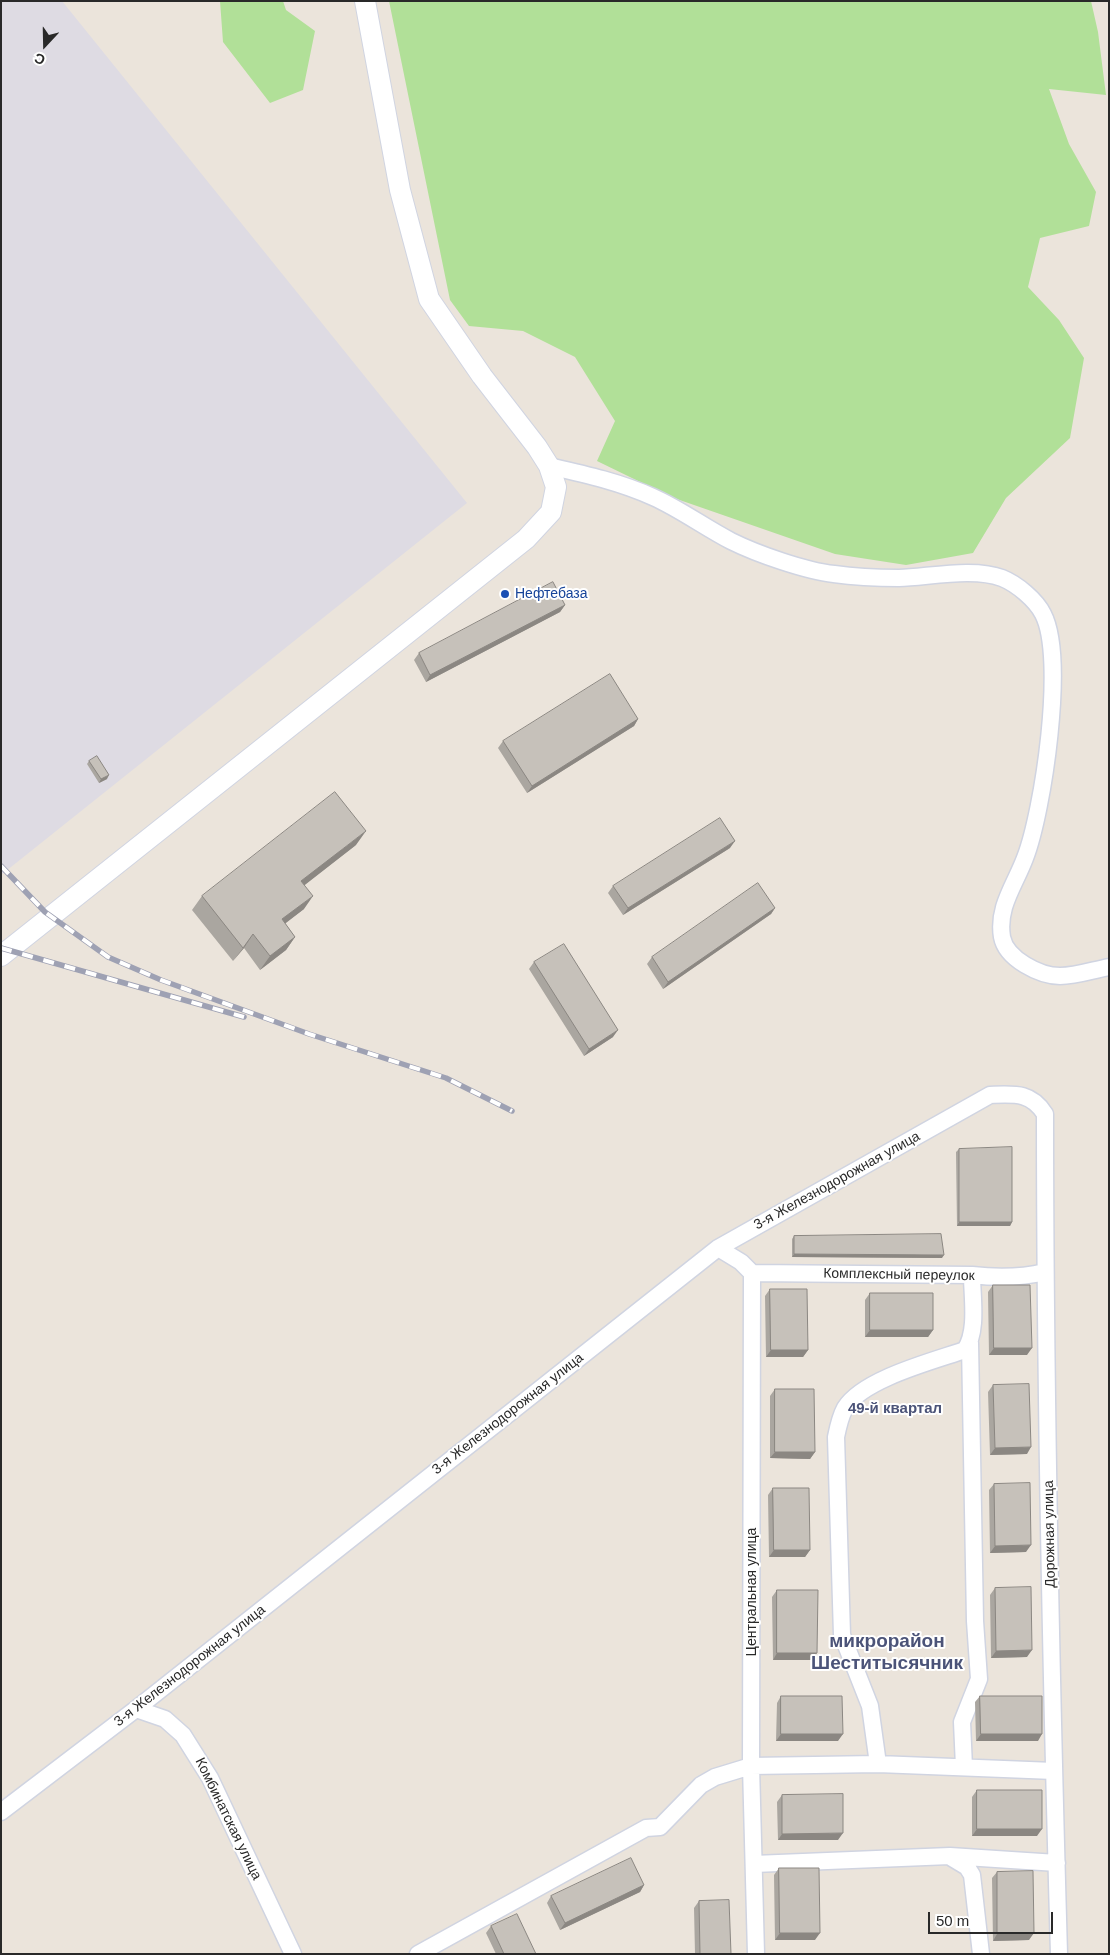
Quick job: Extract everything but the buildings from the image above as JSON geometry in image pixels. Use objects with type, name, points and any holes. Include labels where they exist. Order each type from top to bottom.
[{"type":"street","points":[[1,956],[526,539],[551,512],[556,487],[549,466],[482,376],[429,299],[400,190],[365,1]]},
{"type":"street","points":[[549,466],[609,480],[636,490],[654,497],[731,541],[759,554],[832,574],[896,578],[979,574],[1003,578],[1024,592],[1043,614],[1050,645],[1054,697],[1041,791],[1026,857],[1008,892],[1001,917],[1002,939],[1007,951],[1023,965],[1058,976],[1109,967]]},
{"type":"street","name":"3-я Железнодорожная улица","points":[[1,1812],[136,1708],[718,1248],[990,1095],[1011,1094],[1031,1098],[1046,1114]]},
{"type":"street","name":"Дорожная улица","points":[[1046,1114],[1045,1272],[1059,1954]]},
{"type":"street","points":[[718,1248],[741,1262],[752,1273]]},
{"type":"street","name":"Комплексный переулок","points":[[752,1273],[972,1275],[1019,1278],[1045,1272]]},
{"type":"street","name":"Центральная улица","points":[[752,1273],[752,1766],[756,1954]]},
{"type":"street","points":[[964,1767],[962,1722],[979,1679],[975,1621],[970,1344],[972,1333],[972,1275]]},
{"type":"street","points":[[878,1764],[870,1706],[842,1634],[836,1437],[841,1417],[854,1397],[886,1378],[965,1350],[970,1344]]},
{"type":"street","name":"Комбинатская улица","points":[[136,1708],[165,1719],[184,1735],[210,1778],[293,1954]]},
{"type":"street","points":[[418,1954],[646,1828],[660,1827],[667,1823],[701,1785],[716,1776],[752,1766],[878,1764],[1054,1771]]},
{"type":"street","points":[[950,1856],[967,1867],[972,1874],[982,1954]]},
{"type":"street","points":[[754,1864],[950,1856],[1056,1863]]},
{"type":"shaded area","points":[[1,1],[62,1],[467,503],[1,875]]},
{"type":"green space","points":[[220,1],[283,1],[286,10],[315,31],[303,90],[270,103],[223,42]]},
{"type":"green space","points":[[389,1],[1091,1],[1098,32],[1106,95],[1049,89],[1069,144],[1096,192],[1089,226],[1040,238],[1028,287],[1059,320],[1084,358],[1070,438],[1006,498],[973,553],[906,565],[835,554],[671,497],[597,461],[615,421],[575,357],[523,331],[469,326],[450,300]]},
{"type":"railway","points":[[1,866],[45,912],[108,957],[161,980],[309,1034],[446,1078],[512,1111]]},
{"type":"railway","points":[[1,948],[244,1017]]},
{"type":"place","name":"Нефтебаза","points":[[505,594]]},
{"type":"district","name":"49-й квартал","points":[[895,1409]]},
{"type":"district","name":"микрорайон Шеститысячник","points":[[887,1653]]}]
